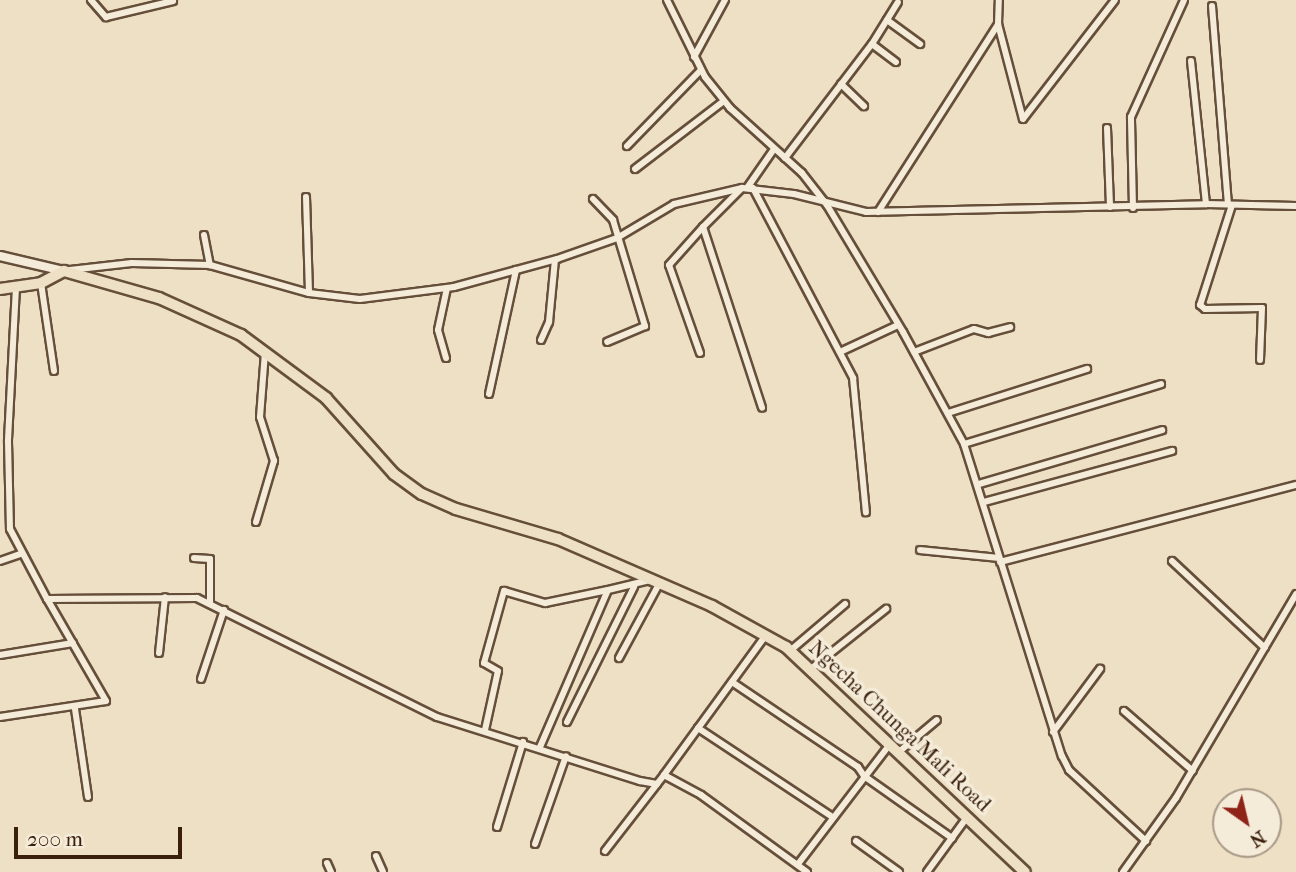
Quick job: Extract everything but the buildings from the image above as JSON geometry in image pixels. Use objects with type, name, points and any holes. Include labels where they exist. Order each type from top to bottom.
[{"type":"main road","points":[[0,289],[41,283],[64,271]]},
{"type":"main road","name":"Ngecha Chunga Mali Road","points":[[64,271],[159,298],[241,335],[326,398],[394,474],[422,494],[456,509],[558,539],[766,635],[791,650],[1025,872]]},
{"type":"street","points":[[91,0],[106,17],[173,1]]},
{"type":"street","points":[[667,0],[701,70],[724,101],[785,158],[827,205],[914,352],[964,444],[979,484],[1053,732],[1069,770],[1146,841]]},
{"type":"street","points":[[694,57],[725,0]]},
{"type":"street","points":[[999,0],[998,24],[1023,119],[1115,0]]},
{"type":"street","points":[[1133,208],[1131,117],[1184,0]]},
{"type":"street","points":[[785,158],[872,44],[898,2]]},
{"type":"street","points":[[1212,6],[1230,205],[1200,305],[1205,309],[1262,308],[1260,360]]},
{"type":"street","points":[[887,20],[919,44]]},
{"type":"street","points":[[877,212],[998,24]]},
{"type":"street","points":[[872,44],[895,62]]},
{"type":"street","points":[[1191,61],[1206,204]]},
{"type":"street","points":[[627,146],[701,70]]},
{"type":"street","points":[[841,84],[864,106]]},
{"type":"street","points":[[635,169],[724,101]]},
{"type":"street","points":[[1107,128],[1110,207]]},
{"type":"street","points":[[700,353],[668,263],[702,227],[747,188],[774,149]]},
{"type":"street","points":[[0,256],[64,271],[132,263],[210,265],[309,293],[360,299],[447,288],[555,260],[617,238],[674,204],[747,188],[827,205],[877,212],[1133,208],[1206,204],[1296,206]]},
{"type":"street","points":[[747,188],[853,378],[866,512]]},
{"type":"street","points":[[306,197],[309,293]]},
{"type":"street","points":[[593,200],[613,220],[645,326],[607,342]]},
{"type":"street","points":[[702,227],[762,408]]},
{"type":"street","points":[[204,235],[210,265]]},
{"type":"street","points":[[541,340],[550,322],[555,260]]},
{"type":"street","points":[[489,394],[516,270]]},
{"type":"street","points":[[41,283],[54,371]]},
{"type":"street","points":[[0,717],[99,705],[106,698],[20,554],[10,529],[8,442],[16,287]]},
{"type":"street","points":[[446,358],[438,330],[447,288]]},
{"type":"street","points":[[840,352],[898,325]]},
{"type":"street","points":[[914,352],[974,329],[988,333],[1010,327]]},
{"type":"street","points":[[256,522],[274,461],[260,417],[265,352]]},
{"type":"street","points":[[948,414],[1087,369]]},
{"type":"street","points":[[964,444],[1161,384]]},
{"type":"street","points":[[979,484],[1162,430]]},
{"type":"street","points":[[984,502],[1172,451]]},
{"type":"street","points":[[920,550],[1000,560],[1296,485]]},
{"type":"street","points":[[0,561],[20,554]]},
{"type":"street","points":[[194,558],[210,559],[210,604]]},
{"type":"street","points":[[1172,561],[1265,648]]},
{"type":"street","points":[[485,730],[498,671],[484,663],[504,591],[545,603],[654,582]]},
{"type":"street","points":[[619,658],[654,582]]},
{"type":"street","points":[[567,722],[634,587]]},
{"type":"street","points":[[540,747],[608,590]]},
{"type":"street","points":[[1124,872],[1192,771],[1296,594]]},
{"type":"street","points":[[47,599],[165,597],[210,604],[422,710],[657,784]]},
{"type":"street","points":[[159,653],[165,597]]},
{"type":"street","points":[[791,650],[845,604]]},
{"type":"street","points":[[812,668],[886,609]]},
{"type":"street","points":[[201,679],[224,610]]},
{"type":"street","points":[[606,851],[766,635]]},
{"type":"street","points":[[0,655],[73,643]]},
{"type":"street","points":[[1053,732],[1100,669]]},
{"type":"street","points":[[732,682],[858,767],[864,776],[952,838]]},
{"type":"street","points":[[75,709],[89,797]]},
{"type":"street","points":[[1124,711],[1192,771]]},
{"type":"street","points":[[900,751],[937,720]]},
{"type":"street","points":[[698,728],[831,816]]},
{"type":"street","points":[[497,827],[523,742]]},
{"type":"street","points":[[664,775],[802,869],[831,816],[891,742]]},
{"type":"street","points":[[535,844],[566,756]]},
{"type":"street","points":[[927,872],[968,816]]},
{"type":"street","points":[[856,841],[900,872]]},
{"type":"street","points":[[376,856],[383,872]]},
{"type":"street","points":[[327,863],[331,872]]}]
